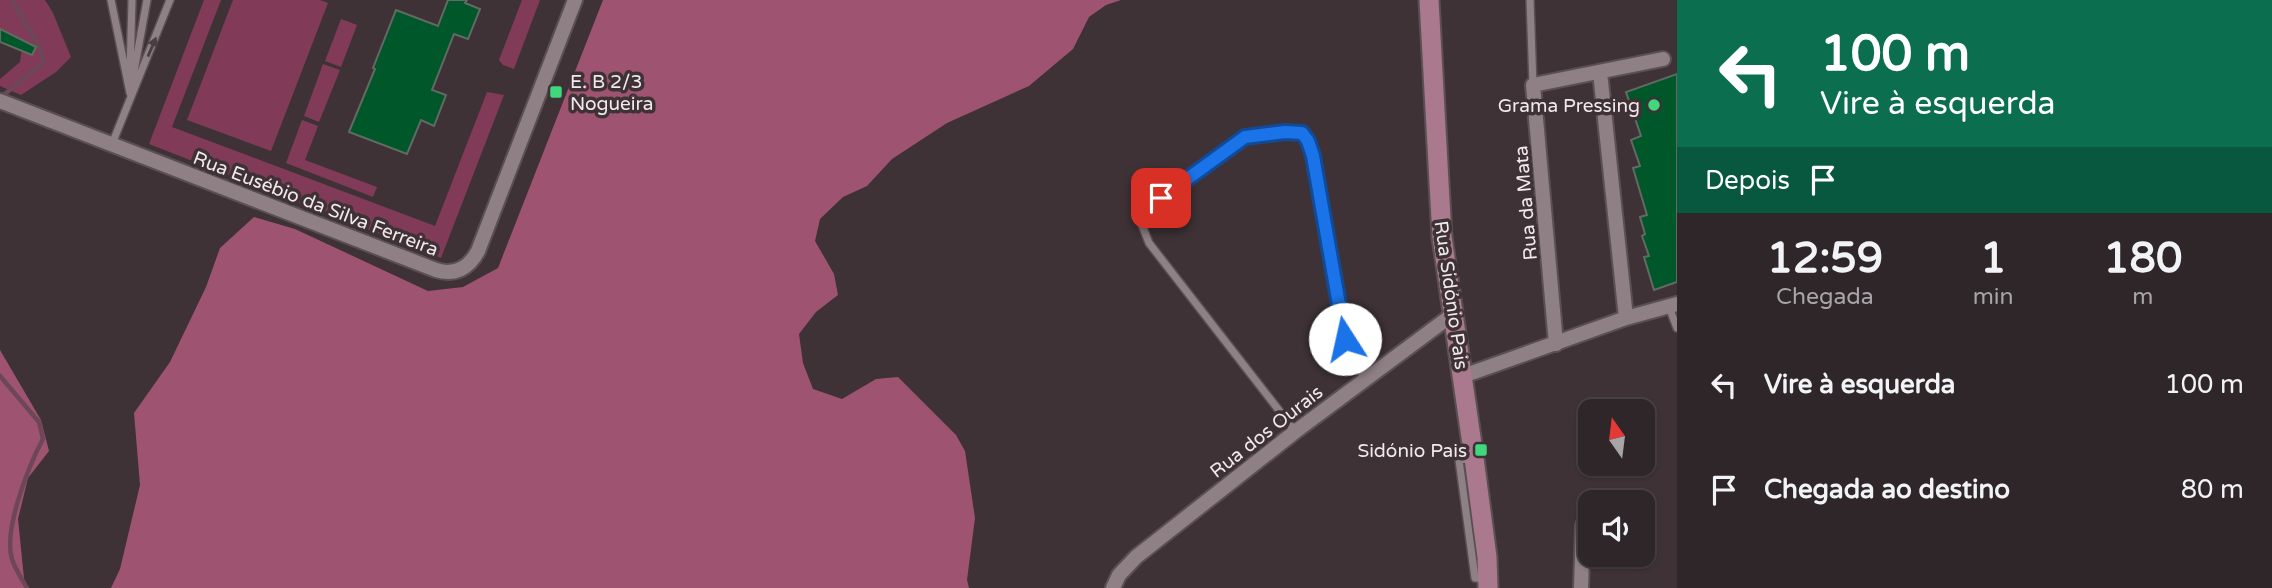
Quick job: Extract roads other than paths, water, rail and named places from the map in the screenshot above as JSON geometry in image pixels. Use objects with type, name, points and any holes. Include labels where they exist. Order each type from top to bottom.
[{"type":"main road","name":"Rua Sidónio Pais","points":[[1429,0],[1442,237],[1474,458],[1481,583]]},
{"type":"street","name":"Rua Eusébio da Silva Ferreira","points":[[4,102],[446,273],[467,266],[478,251],[575,0]]},
{"type":"street","points":[[1534,85],[1663,59]]},
{"type":"street","points":[[1600,72],[1626,318]]},
{"type":"street","name":"Rua da Mata","points":[[1534,85],[1556,344]]},
{"type":"street","points":[[1463,376],[1626,318],[1673,305]]},
{"type":"street","name":"Rua dos Ourais","points":[[1113,588],[1119,575],[1136,557],[1452,315]]},
{"type":"street","points":[[1581,588],[1582,567]]},
{"type":"lane","points":[[111,0],[130,94]]},
{"type":"lane","points":[[130,94],[132,0]]},
{"type":"lane","points":[[130,94],[147,0]]},
{"type":"lane","points":[[112,144],[170,0]]},
{"type":"lane","points":[[1530,0],[1534,85]]},
{"type":"lane","points":[[1296,432],[1149,243],[1140,220],[1142,213],[1245,137],[1285,132],[1302,133],[1308,141],[1313,156],[1345,339],[1365,380]]},
{"type":"lane","points":[[1673,305],[1677,328]]},
{"type":"waterway","points":[[1,97],[43,63],[41,50],[12,0]]},
{"type":"waterway","points":[[0,376],[39,422],[43,439],[19,498],[11,532],[12,559],[27,588]]},
{"type":"place","name":"E. B 2/3 Nogueira","points":[[556,92]]},
{"type":"place","name":"Grama Pressing","points":[[1654,105]]},
{"type":"place","name":"Sidónio Pais","points":[[1481,450]]}]
